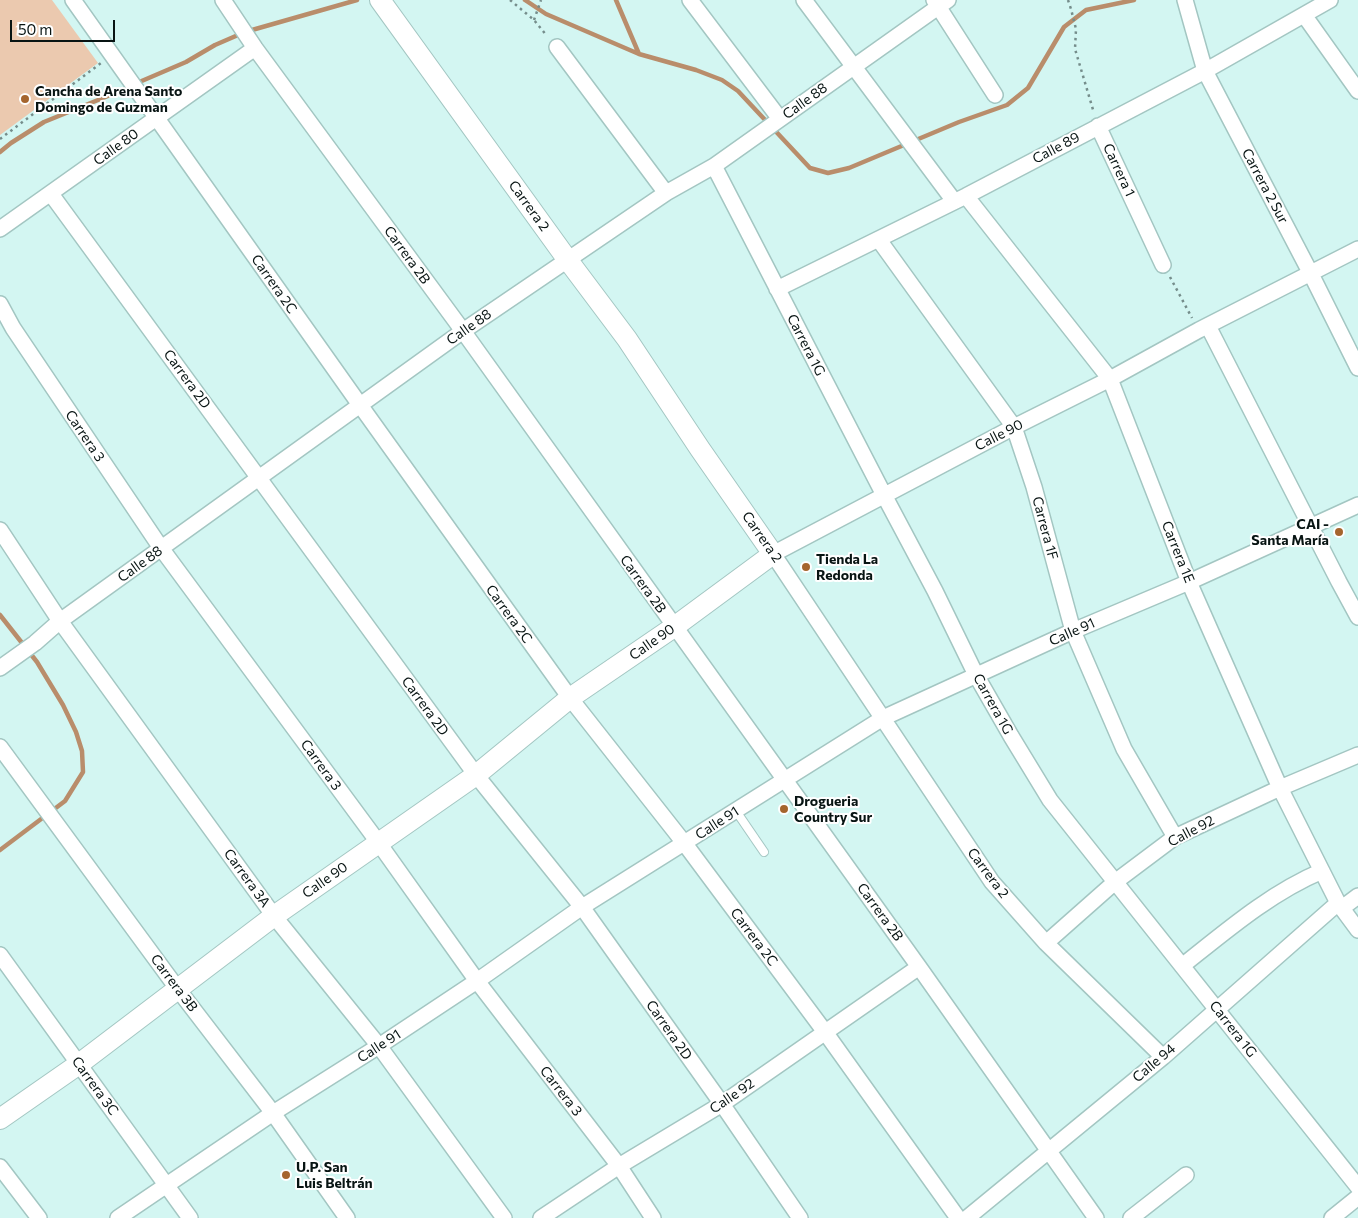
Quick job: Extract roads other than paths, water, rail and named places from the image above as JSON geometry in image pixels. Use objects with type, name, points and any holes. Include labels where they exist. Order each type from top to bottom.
[{"type":"street","name":"Carrera 2C","points":[[73,0],[570,698],[684,844],[825,1032],[958,1218]]},
{"type":"street","name":"Carrera 2B","points":[[223,0],[785,780],[1096,1218]]},
{"type":"street","name":"Carrera 2","points":[[380,0],[567,259],[628,339],[700,449],[774,554],[992,882],[1046,943],[1163,1057]]},
{"type":"street","points":[[690,0],[774,124]]},
{"type":"street","name":"Carrera 1E","points":[[804,0],[923,159],[960,199],[1110,379],[1189,582],[1280,788],[1340,905],[1358,930]]},
{"type":"street","name":"Calle 89","points":[[777,289],[960,199],[1205,70],[1330,0]]},
{"type":"street","name":"Carrera 2 Sur","points":[[1185,1],[1205,70],[1358,368]]},
{"type":"street","points":[[940,2],[995,94]]},
{"type":"street","name":"Calle 88","points":[[0,668],[35,643],[60,621],[463,331],[666,193],[714,166],[853,67],[940,2]]},
{"type":"street","points":[[1304,14],[1358,91]]},
{"type":"street","name":"Calle 80","points":[[0,229],[156,118],[253,44]]},
{"type":"street","points":[[557,47],[666,193]]},
{"type":"street","name":"Carrera 1","points":[[1098,126],[1163,265]]},
{"type":"street","name":"Carrera 1G","points":[[714,166],[935,591],[976,675],[1050,800],[1358,1187]]},
{"type":"street","name":"Carrera 2D","points":[[51,194],[476,775],[582,907],[722,1104],[800,1218]]},
{"type":"street","name":"Carrera 1F","points":[[879,240],[1014,427],[1034,487],[1073,631],[1124,749],[1175,837]]},
{"type":"street","name":"Calle 90","points":[[0,1119],[79,1064],[274,916],[476,775],[570,698],[674,627],[774,554],[1014,427],[1110,379],[1203,328],[1358,249]]},
{"type":"street","name":"Carrera 3","points":[[0,304],[13,328],[161,548],[378,842],[477,981],[619,1166],[653,1218]]},
{"type":"street","points":[[1203,328],[1311,526],[1358,617]]},
{"type":"street","name":"Calle 91","points":[[118,1218],[273,1113],[477,981],[582,907],[883,718],[1073,631],[1189,582],[1358,505]]},
{"type":"street","name":"Carrera 3A","points":[[0,530],[60,621],[274,916],[379,1046],[504,1218]]},
{"type":"street","name":"Carrera 3B","points":[[0,747],[273,1113],[347,1218]]},
{"type":"street","name":"Calle 92","points":[[1046,943],[1115,882],[1175,837],[1280,788],[1358,755]]},
{"type":"street","points":[[1182,966],[1252,911],[1302,880],[1322,871]]},
{"type":"street","name":"Calle 94","points":[[967,1218],[1163,1057],[1340,905],[1358,896]]},
{"type":"street","name":"Carrera 3C","points":[[0,955],[190,1218]]},
{"type":"street","name":"Calle 92","points":[[541,1218],[619,1166],[722,1104],[919,967]]},
{"type":"street","points":[[0,1167],[39,1218]]},
{"type":"street","points":[[1131,1218],[1186,1175]]},
{"type":"street","points":[[1332,1218],[1358,1197]]},
{"type":"lane","points":[[736,811],[764,852]]},
{"type":"waterway","points":[[137,83],[186,62],[215,45],[245,32],[357,0]]},
{"type":"waterway","points":[[525,0],[546,14],[639,54],[696,70],[722,80],[738,91],[810,168],[828,173],[849,168],[959,122],[1007,105],[1028,88],[1064,27],[1086,10],[1134,0]]},
{"type":"waterway","points":[[616,0],[639,54]]},
{"type":"waterway","points":[[0,152],[44,122],[130,87]]},
{"type":"waterway","points":[[0,615],[37,662],[63,705],[76,732],[82,751],[83,772],[65,801],[0,850]]},
{"type":"place","name":"Cancha de Arena Santo Domingo de Guzman","points":[[25,99]]},
{"type":"place","name":"CAI - Santa María","points":[[1339,532]]},
{"type":"place","name":"Tienda La Redonda","points":[[806,567]]},
{"type":"place","name":"Drogueria Country Sur","points":[[784,809]]},
{"type":"place","name":"U.P. San Luis Beltrán","points":[[286,1175]]}]
